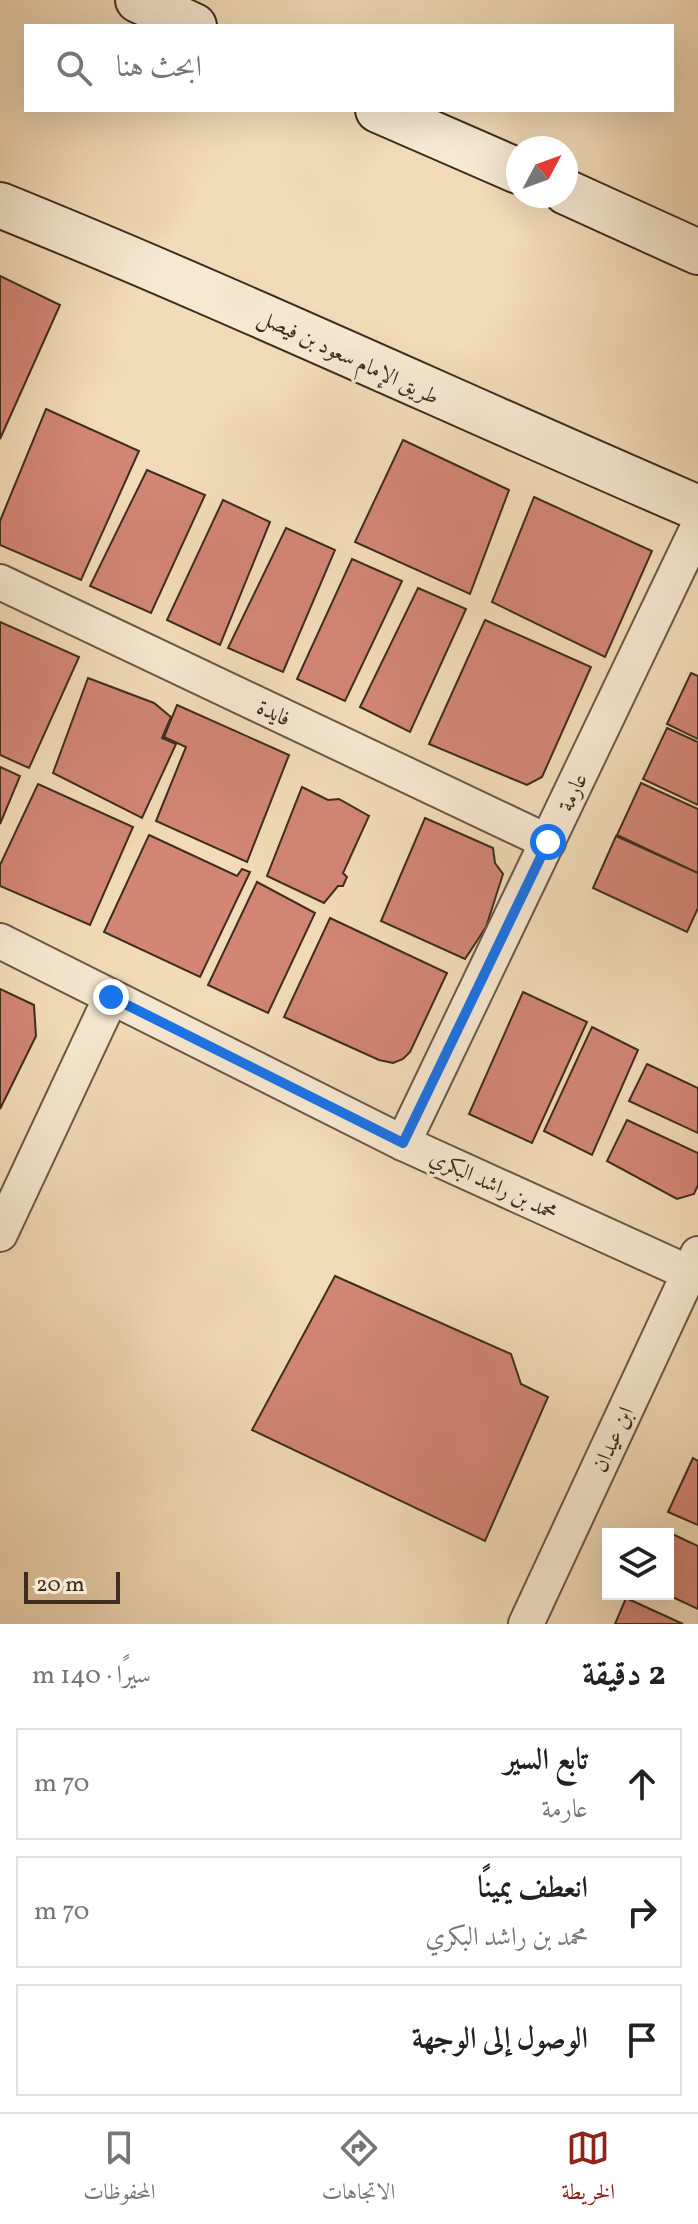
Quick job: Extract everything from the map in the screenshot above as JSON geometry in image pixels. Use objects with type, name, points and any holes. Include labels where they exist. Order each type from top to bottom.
[{"type":"main road","points":[[138,0],[190,24]]},
{"type":"main road","points":[[383,112],[506,166]]},
{"type":"main road","points":[[578,197],[698,252]]},
{"type":"main road","name":"طريق الإمام سعود بن فيصل","points":[[0,205],[181,278],[445,400],[698,508]]},
{"type":"street","name":"عارمة","points":[[403,1143],[698,527]]},
{"type":"street","name":"فايدة","points":[[0,582],[548,842]]},
{"type":"street","name":"محمد بن راشد البكري","points":[[0,941],[403,1143],[693,1263]]},
{"type":"street","points":[[0,1234],[111,997]]},
{"type":"street","name":"ابن عيدان","points":[[526,1624],[693,1263]]},
{"type":"building","points":[[0,276],[60,305],[0,439]]},
{"type":"building","points":[[46,409],[139,451],[81,580],[0,545],[0,521]]},
{"type":"building","points":[[403,440],[509,490],[470,594],[355,542]]},
{"type":"building","points":[[147,470],[205,495],[151,613],[90,586]]},
{"type":"building","points":[[534,497],[652,551],[605,657],[492,602]]},
{"type":"building","points":[[223,500],[270,522],[220,645],[167,620]]},
{"type":"building","points":[[286,528],[335,550],[283,672],[228,648]]},
{"type":"building","points":[[352,559],[402,581],[345,701],[297,679]]},
{"type":"building","points":[[418,588],[466,609],[410,732],[360,707]]},
{"type":"building","points":[[485,620],[591,667],[542,777],[527,785],[429,744]]},
{"type":"building","points":[[0,622],[79,657],[29,768],[0,755]]},
{"type":"building","points":[[691,673],[698,676],[698,739],[667,724]]},
{"type":"building","points":[[88,678],[154,703],[171,717],[162,738],[176,744],[142,818],[53,773]]},
{"type":"building","points":[[177,705],[289,755],[247,862],[156,821],[186,747],[164,737]]},
{"type":"building","points":[[667,728],[698,742],[698,805],[643,779]]},
{"type":"building","points":[[0,767],[20,776],[0,824]]},
{"type":"building","points":[[641,783],[698,809],[698,873],[617,835]]},
{"type":"building","points":[[38,784],[133,827],[90,925],[0,886],[0,865]]},
{"type":"building","points":[[302,787],[328,800],[339,799],[369,816],[343,873],[347,877],[343,886],[338,886],[324,903],[267,876]]},
{"type":"building","points":[[425,818],[493,848],[495,863],[503,874],[486,927],[465,959],[381,921]]},
{"type":"building","points":[[149,835],[237,876],[242,869],[250,872],[200,977],[104,932]]},
{"type":"building","points":[[616,836],[698,873],[698,908],[687,932],[593,888]]},
{"type":"building","points":[[257,882],[315,913],[268,1013],[208,985]]},
{"type":"building","points":[[330,918],[447,973],[410,1052],[403,1059],[393,1063],[379,1060],[284,1017]]},
{"type":"building","points":[[0,989],[34,1005],[36,1036],[0,1109]]},
{"type":"building","points":[[523,992],[587,1022],[532,1143],[469,1114]]},
{"type":"building","points":[[592,1027],[638,1050],[592,1155],[544,1131]]},
{"type":"building","points":[[647,1064],[698,1088],[698,1133],[629,1101]]},
{"type":"building","points":[[627,1120],[698,1153],[698,1185],[694,1194],[677,1199],[607,1161]]},
{"type":"building","points":[[335,1276],[511,1354],[521,1384],[548,1397],[485,1541],[252,1430]]},
{"type":"building","points":[[693,1458],[698,1461],[698,1525],[668,1512]]},
{"type":"building","points":[[674,1535],[698,1546],[698,1609],[674,1598]]},
{"type":"building","points":[[625,1600],[630,1600],[683,1624],[615,1624]]},
{"type":"route","points":[[111,997],[403,1143],[548,842]]}]
